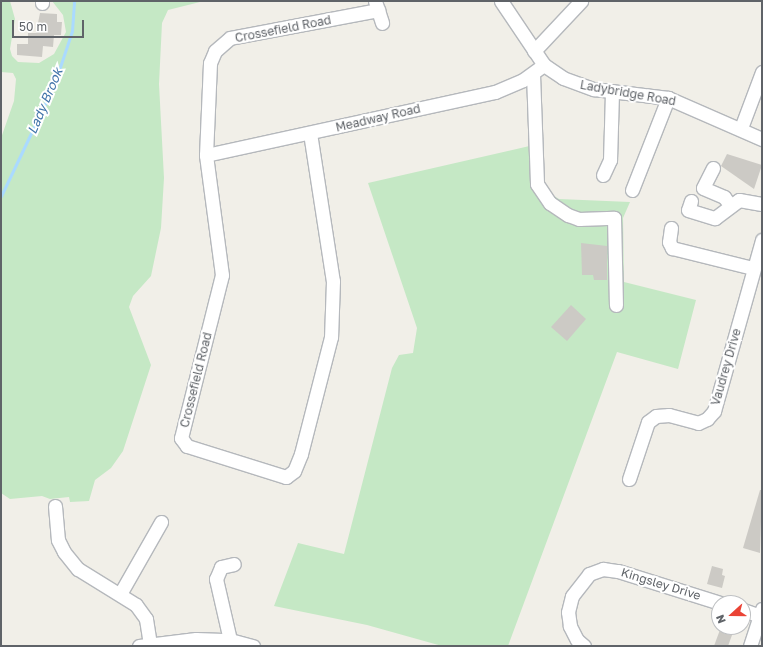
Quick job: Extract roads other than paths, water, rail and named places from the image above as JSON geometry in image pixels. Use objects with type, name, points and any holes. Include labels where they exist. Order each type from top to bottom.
[{"type":"street","name":"Ladybridge Road","points":[[501,1],[544,65],[577,84],[612,91],[668,98],[741,128],[762,139]]},
{"type":"street","points":[[534,51],[581,1]]},
{"type":"street","name":"Crossefield Road","points":[[310,133],[333,281],[331,337],[301,454],[294,471],[286,477],[187,446],[181,438],[222,275],[206,155],[210,63],[214,51],[230,38],[376,5],[382,23]]},
{"type":"street","name":"Meadway Road","points":[[206,155],[495,92],[532,74],[544,65]]},
{"type":"street","points":[[741,128],[762,72]]},
{"type":"street","points":[[532,74],[537,184],[550,203],[568,215],[579,219],[614,218],[616,305]]},
{"type":"street","points":[[603,175],[610,160],[612,91]]},
{"type":"street","points":[[632,190],[668,98]]},
{"type":"street","points":[[713,168],[703,188],[724,197],[731,206]]},
{"type":"street","points":[[691,201],[688,210],[715,218],[724,214],[739,200],[762,204]]},
{"type":"street","points":[[671,228],[669,242],[672,248],[753,268]]},
{"type":"street","name":"Vaudrey Drive","points":[[629,479],[648,422],[656,416],[669,415],[698,424],[707,419],[714,411],[762,240]]},
{"type":"street","points":[[55,506],[58,540],[70,561],[120,594],[142,611],[145,645],[196,639],[230,640],[253,646]]},
{"type":"street","points":[[120,594],[161,522]]},
{"type":"street","points":[[230,640],[216,579],[221,567],[234,564]]},
{"type":"street","name":"Kingsley Drive","points":[[584,646],[576,640],[570,626],[568,612],[572,596],[589,574],[603,569],[618,571],[711,600]]},
{"type":"street","points":[[750,646],[761,612],[751,611]]},
{"type":"waterway","name":"Lady Brook","points":[[1,196],[54,85],[72,31],[74,1]]}]
